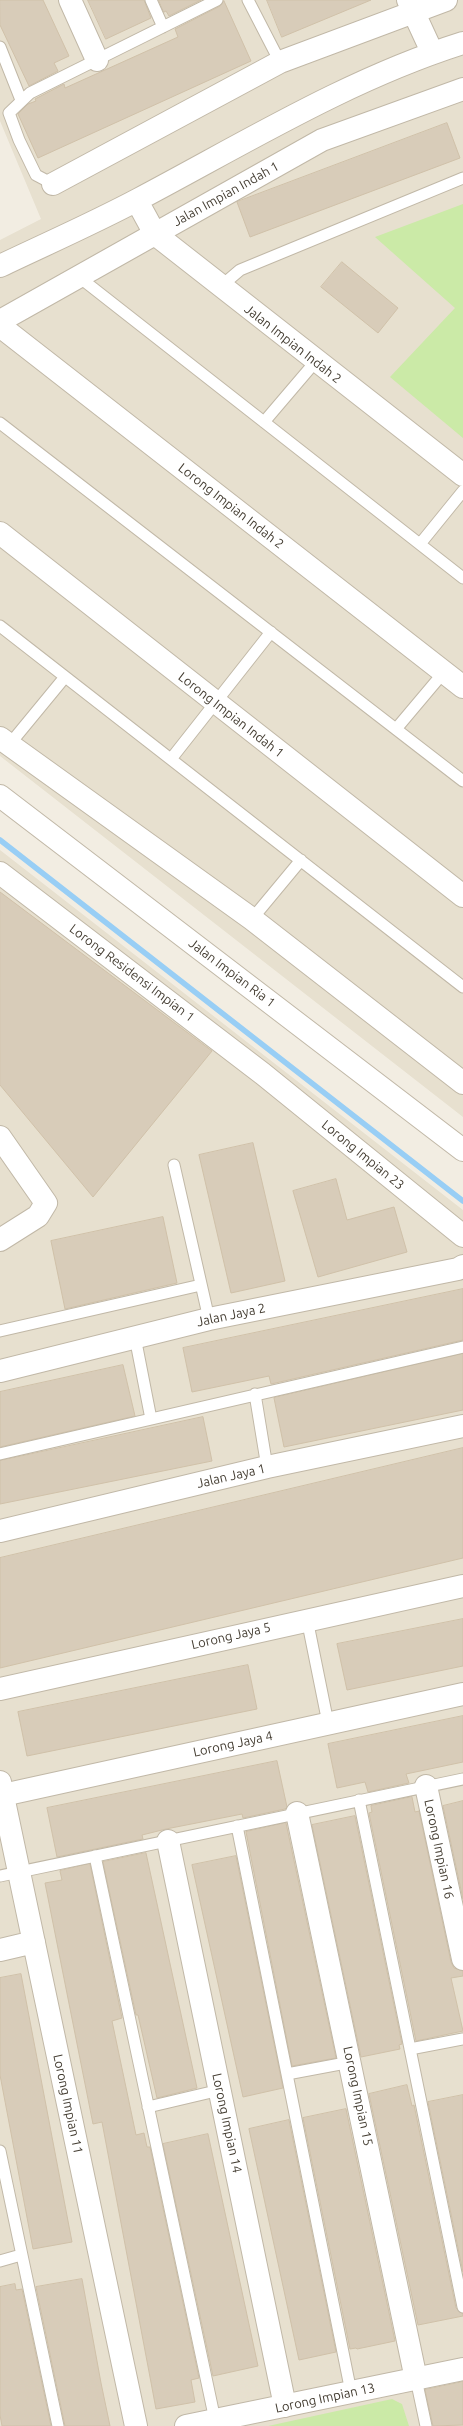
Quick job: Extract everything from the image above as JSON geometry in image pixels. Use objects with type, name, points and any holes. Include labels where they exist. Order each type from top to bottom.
[{"type":"street","points":[[70,0],[97,60]]},
{"type":"street","points":[[53,184],[280,62],[410,6],[446,0]]},
{"type":"street","points":[[410,6],[432,52]]},
{"type":"street","points":[[0,266],[137,200],[317,104],[432,52],[463,42]]},
{"type":"street","name":"Jalan Impian Indah 1","points":[[0,321],[322,140],[462,94]]},
{"type":"street","name":"Jalan Impian Indah 2","points":[[137,200],[155,234],[220,287],[463,475]]},
{"type":"street","name":"Lorong Impian Indah 2","points":[[0,326],[463,687]]},
{"type":"street","name":"Lorong Impian Indah 1","points":[[0,533],[463,896]]},
{"type":"street","points":[[4,741],[252,919],[463,1083]]},
{"type":"street","name":"Jalan Impian Ria 1","points":[[0,796],[463,1150]]},
{"type":"street","name":"Lorong Residensi Impian 1","points":[[0,873],[263,1074]]},
{"type":"street","name":"Lorong Impian 23","points":[[263,1074],[463,1236]]},
{"type":"street","points":[[0,1137],[46,1203],[38,1216],[0,1240]]},
{"type":"street","name":"Jalan Jaya 2","points":[[0,1370],[210,1319],[458,1269],[463,1266]]},
{"type":"street","name":"Jalan Jaya 1","points":[[0,1531],[267,1467],[463,1426]]},
{"type":"street","name":"Lorong Jaya 5","points":[[0,1689],[307,1619],[463,1586]]},
{"type":"street","name":"Lorong Jaya 4","points":[[1,1788],[328,1723],[463,1694]]},
{"type":"street","name":"Lorong Impian 16","points":[[426,1786],[463,1959]]},
{"type":"street","name":"Lorong Impian 11","points":[[1,1788],[10,1874],[34,1942],[136,2426]]},
{"type":"street","name":"Lorong Impian 15","points":[[297,1813],[351,2062],[416,2379]]},
{"type":"street","name":"Lorong Impian 14","points":[[168,1841],[285,2406]]},
{"type":"street","points":[[0,1950],[34,1942]]},
{"type":"street","name":"Lorong Impian 13","points":[[186,2426],[463,2369]]},
{"type":"lane","points":[[151,0],[163,27]]},
{"type":"lane","points":[[53,184],[36,175],[19,140],[9,113],[30,93],[217,0]]},
{"type":"lane","points":[[248,0],[280,62]]},
{"type":"lane","points":[[0,47],[21,100]]},
{"type":"lane","points":[[220,287],[240,270],[463,178]]},
{"type":"lane","points":[[79,277],[463,578]]},
{"type":"lane","points":[[264,422],[316,361]]},
{"type":"lane","points":[[0,423],[463,781]]},
{"type":"lane","points":[[420,544],[463,491]]},
{"type":"lane","points":[[0,626],[463,986]]},
{"type":"lane","points":[[171,759],[271,632]]},
{"type":"lane","points":[[396,729],[444,672]]},
{"type":"lane","points":[[4,741],[66,677]]},
{"type":"lane","points":[[252,919],[301,860]]},
{"type":"lane","points":[[174,1165],[210,1319]]},
{"type":"lane","points":[[0,1331],[202,1284]]},
{"type":"lane","points":[[135,1337],[151,1419]]},
{"type":"lane","points":[[0,1454],[255,1394],[463,1348]]},
{"type":"lane","points":[[255,1394],[267,1467]]},
{"type":"lane","points":[[307,1619],[328,1723]]},
{"type":"lane","points":[[10,1874],[463,1779]]},
{"type":"lane","points":[[359,1800],[463,2307]]},
{"type":"lane","points":[[237,1826],[351,2392]]},
{"type":"lane","points":[[95,1856],[215,2420]]},
{"type":"lane","points":[[410,2049],[463,2039]]},
{"type":"lane","points":[[287,2074],[351,2062]]},
{"type":"lane","points":[[148,2107],[220,2090]]},
{"type":"lane","points":[[0,2151],[58,2426]]},
{"type":"lane","points":[[0,2261],[21,2256]]},
{"type":"lane","points":[[416,2379],[426,2426]]},
{"type":"shaded area","points":[[0,0],[463,0],[463,1117],[0,756],[0,240],[41,219],[0,121]]},
{"type":"shaded area","points":[[0,850],[463,1210],[463,2426],[0,2426]]},
{"type":"green space","points":[[463,204],[463,438],[390,377],[455,308],[375,237]]},
{"type":"green space","points":[[392,2399],[402,2404],[409,2426],[268,2426]]},
{"type":"building","points":[[0,0],[43,0],[69,56],[54,63],[58,71],[29,86],[0,25]]},
{"type":"building","points":[[88,0],[144,0],[151,18],[106,39]]},
{"type":"building","points":[[159,0],[201,0],[169,16],[166,11],[164,12]]},
{"type":"building","points":[[267,0],[371,0],[282,37]]},
{"type":"building","points":[[224,1],[251,61],[38,158],[18,114],[28,104],[36,101],[35,99],[64,84],[65,88],[178,37],[175,29],[220,6]]},
{"type":"building","points":[[447,123],[460,158],[250,237],[237,202]]},
{"type":"building","points":[[342,262],[398,308],[378,333],[321,287]]},
{"type":"building","points":[[0,892],[212,1051],[93,1197],[0,1085]]},
{"type":"building","points":[[253,1143],[285,1281],[231,1293],[199,1155]]},
{"type":"building","points":[[336,1179],[347,1220],[394,1207],[407,1252],[318,1277],[293,1191]]},
{"type":"building","points":[[163,1217],[177,1283],[65,1309],[51,1241]]},
{"type":"building","points":[[463,1289],[463,1340],[271,1384],[269,1376],[192,1392],[183,1348]]},
{"type":"building","points":[[463,1354],[463,1410],[284,1447],[274,1398]]},
{"type":"building","points":[[123,1365],[135,1416],[0,1447],[0,1392]]},
{"type":"building","points":[[203,1417],[212,1461],[0,1504],[0,1461]]},
{"type":"building","points":[[463,1448],[463,1558],[0,1668],[0,1558]]},
{"type":"building","points":[[463,1619],[463,1666],[347,1690],[337,1644]]},
{"type":"building","points":[[248,1665],[257,1709],[27,1756],[18,1712]]},
{"type":"building","points":[[463,1716],[463,1762],[406,1774],[409,1783],[368,1792],[365,1782],[337,1788],[328,1744]]},
{"type":"building","points":[[277,1761],[287,1807],[285,1809],[243,1818],[242,1814],[166,1829],[142,1835],[143,1839],[57,1857],[47,1808]]},
{"type":"building","points":[[412,1797],[415,1812],[419,1811],[451,1962],[454,1968],[463,1971],[463,1976],[451,1978],[463,2031],[416,2041],[369,1813],[372,1812],[371,1806]]},
{"type":"building","points":[[463,1801],[463,1899],[443,1806]]},
{"type":"building","points":[[355,1816],[402,2044],[399,2045],[400,2049],[361,2057],[312,1825]]},
{"type":"building","points":[[286,1823],[336,2058],[292,2066],[246,1832]]},
{"type":"building","points":[[146,1853],[197,2088],[157,2098],[138,2015],[136,2015],[103,1862]]},
{"type":"building","points":[[236,1856],[283,2088],[243,2097],[192,1865]]},
{"type":"building","points":[[90,1864],[122,2018],[112,2021],[136,2135],[144,2133],[147,2147],[150,2147],[199,2378],[191,2380],[195,2402],[156,2409],[102,2122],[93,2124],[45,1883],[62,1880],[60,1871]]},
{"type":"building","points":[[21,1974],[72,2242],[33,2249],[0,2075],[0,1978]]},
{"type":"building","points":[[407,2085],[412,2106],[414,2105],[456,2308],[463,2314],[463,2316],[418,2325],[369,2094]]},
{"type":"building","points":[[463,2095],[463,2272],[428,2102]]},
{"type":"building","points":[[346,2109],[395,2341],[357,2349],[350,2349],[303,2118]]},
{"type":"building","points":[[289,2120],[336,2352],[299,2360],[249,2129]]},
{"type":"building","points":[[208,2134],[258,2366],[213,2376],[163,2144]]},
{"type":"building","points":[[82,2279],[110,2426],[65,2426],[36,2287]]},
{"type":"building","points":[[15,2284],[16,2290],[22,2289],[51,2426],[2,2426],[0,2415],[0,2287]]},
{"type":"building","points":[[463,2382],[463,2425],[433,2426],[425,2390]]},
{"type":"waterway","points":[[0,840],[463,1201]]}]
